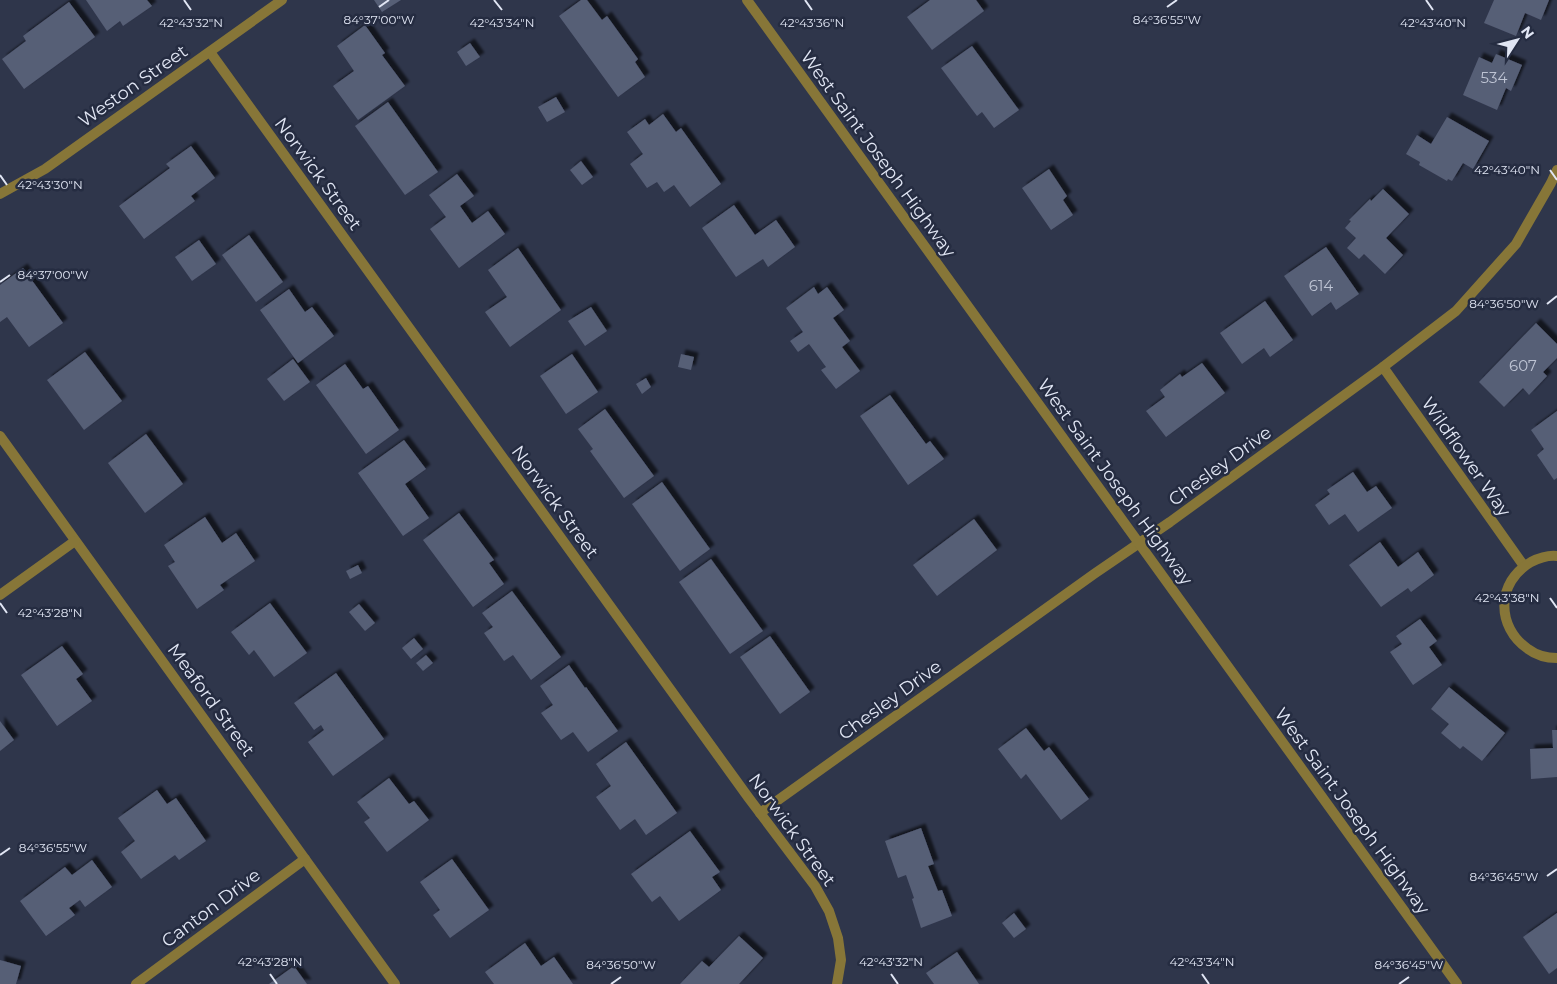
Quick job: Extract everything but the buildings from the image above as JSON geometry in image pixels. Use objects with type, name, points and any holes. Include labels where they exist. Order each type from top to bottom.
[{"type":"street","name":"Weston Street","points":[[0,194],[45,169],[282,0]]},
{"type":"street","name":"West Saint Joseph Highway","points":[[747,0],[1457,984]]},
{"type":"street","name":"Norwick Street","points":[[210,52],[760,813],[815,886],[829,911],[838,938],[841,960],[837,984]]},
{"type":"street","name":"Chesley Drive","points":[[760,813],[1078,585],[1139,544],[1383,367],[1456,311],[1516,244],[1551,184],[1557,170]]},
{"type":"street","name":"Wildflower Way","points":[[1383,367],[1524,566]]},
{"type":"street","name":"Meaford Street","points":[[0,436],[395,984]]},
{"type":"street","points":[[0,595],[75,541]]},
{"type":"street","points":[[1557,556],[1538,558],[1524,566],[1512,579],[1505,595],[1504,613],[1509,629],[1519,643],[1534,653],[1557,658]]},
{"type":"street","name":"Canton Drive","points":[[136,984],[305,858]]}]
